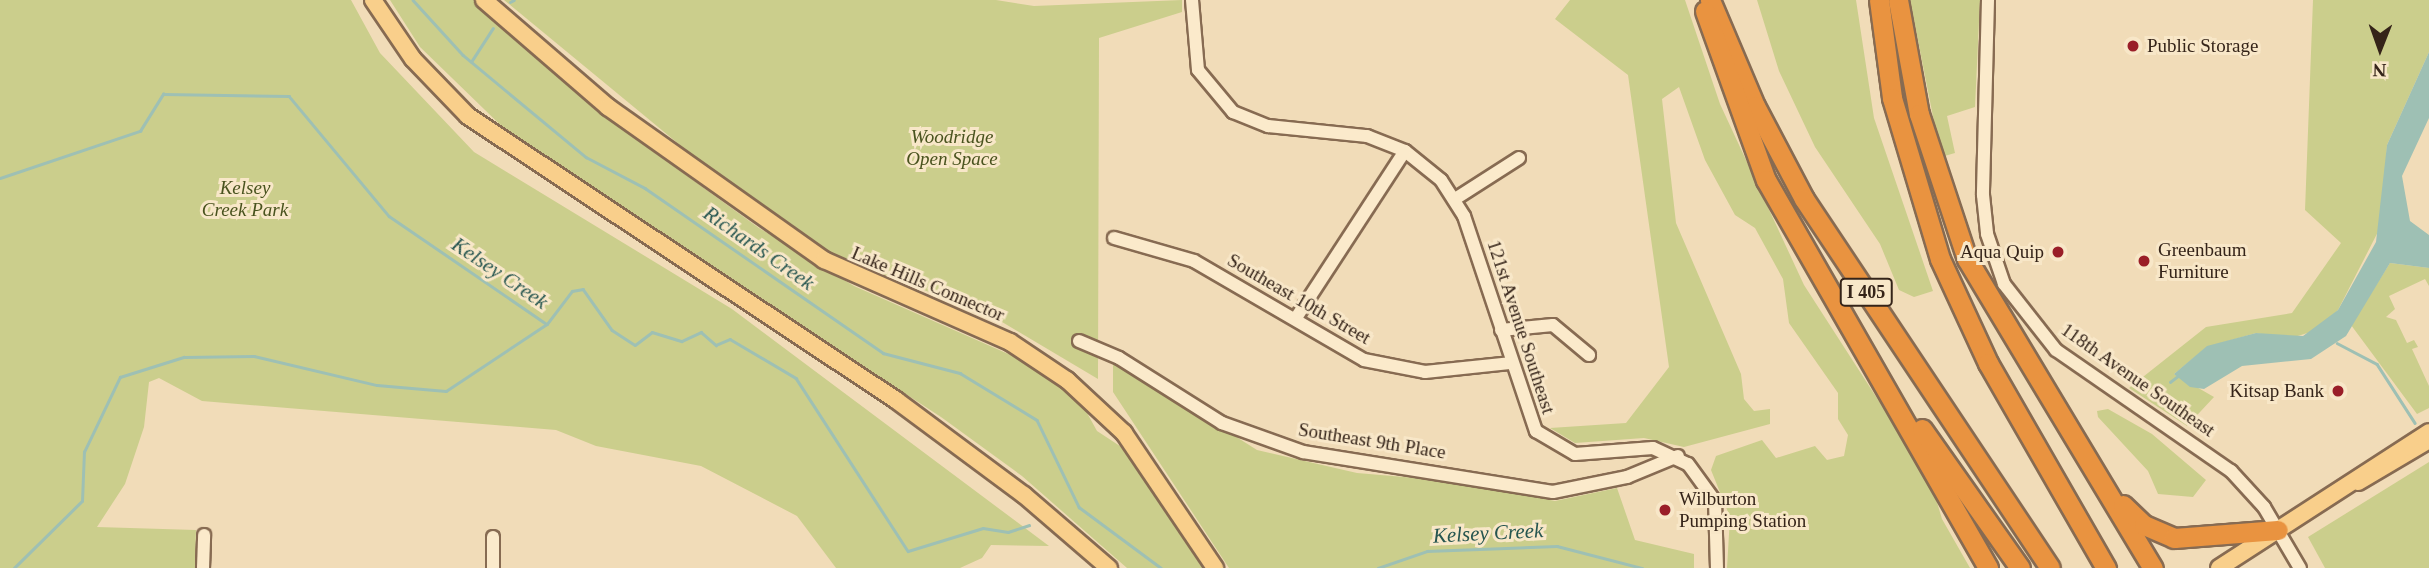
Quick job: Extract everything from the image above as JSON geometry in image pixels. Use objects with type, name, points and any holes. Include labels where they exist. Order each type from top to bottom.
[{"type":"highway","points":[[1703,0],[1710,37],[1766,180],[1988,568]]},
{"type":"highway","name":"I 405","points":[[1710,0],[1755,106],[1804,199],[2050,568]]},
{"type":"highway","points":[[1879,0],[1892,98],[1940,259],[1988,363],[2106,568]]},
{"type":"highway","points":[[1898,0],[1919,114],[1967,259],[2083,457],[2153,568]]},
{"type":"highway","points":[[1861,342],[2020,568]]},
{"type":"highway","points":[[2083,457],[2135,518],[2160,533],[2192,540],[2278,530]]},
{"type":"main road","points":[[373,0],[438,88],[497,138],[896,400],[1109,568]]},
{"type":"main road","name":"Lake Hills Connector","points":[[484,0],[608,107],[824,260],[1010,342],[1086,394],[1138,452],[1215,568]]},
{"type":"main road","points":[[2219,568],[2353,484],[2403,443],[2429,432]]},
{"type":"main road","points":[[2353,484],[2383,473],[2429,440]]},
{"type":"street","points":[[1192,0],[1194,55],[1205,85],[1255,124],[1367,136],[1405,151],[1296,318]]},
{"type":"street","name":"118th Avenue Southeast","points":[[1987,0],[1984,215],[2008,292],[2056,350],[2231,471],[2278,530],[2300,568]]},
{"type":"street","name":"121st Avenue Southeast","points":[[1405,151],[1455,199],[1532,423],[1552,445],[1587,455],[1653,448],[1678,456]]},
{"type":"street","points":[[1455,199],[1519,158]]},
{"type":"street","name":"Southeast 10th Street","points":[[1114,237],[1194,261],[1364,360],[1395,369],[1449,372],[1510,363]]},
{"type":"street","points":[[1502,330],[1553,325],[1590,355]]},
{"type":"street","name":"Southeast 9th Place","points":[[1079,341],[1119,358],[1222,424],[1303,452],[1553,492],[1627,477],[1678,456]]},
{"type":"street","points":[[1678,456],[1699,474],[1715,501],[1717,568]]},
{"type":"street","points":[[203,568],[204,535]]},
{"type":"street","points":[[493,537],[493,568]]},
{"type":"green space","name":"Kelsey Creek Park","points":[[0,0],[351,0],[380,53],[474,152],[732,309],[1049,546],[991,545],[982,558],[960,568],[836,568],[797,516],[701,466],[596,446],[556,430],[202,401],[159,378],[149,382],[144,427],[125,484],[97,527],[196,530],[195,568],[0,568]]},
{"type":"green space","points":[[390,0],[475,0],[610,120],[759,228],[854,286],[1022,360],[1081,402],[1097,431],[1126,450],[1204,568],[1127,568],[1022,476],[941,417],[516,140],[420,47]]},
{"type":"green space","name":"Woodridge Open Space","points":[[504,0],[996,0],[1034,6],[1182,0],[1182,12],[1099,38],[1098,379],[992,316],[832,255],[703,164]]},
{"type":"green space","points":[[1570,0],[1685,0],[1720,104],[1804,285],[1931,482],[1942,519],[1970,568],[1727,568],[1730,517],[1711,470],[1716,456],[1762,440],[1776,458],[1815,446],[1827,460],[1844,456],[1848,435],[1838,419],[1838,393],[1789,323],[1783,279],[1755,228],[1735,215],[1705,160],[1679,87],[1662,99],[1676,223],[1741,374],[1744,399],[1754,411],[1770,409],[1770,424],[1684,447],[1644,438],[1575,443],[1550,428],[1626,423],[1669,367],[1628,75],[1555,19]]},
{"type":"green space","points":[[1757,0],[1856,0],[1874,118],[1933,291],[1914,297],[1899,290],[1880,244],[1815,147],[1779,71]]},
{"type":"green space","points":[[1910,0],[1980,0],[1975,107],[1947,116],[1955,153],[1941,157]]},
{"type":"green space","points":[[2313,0],[2429,0],[2429,52],[2387,145],[2383,222],[2338,310],[2317,330],[2288,339],[2256,333],[2207,347],[2174,374],[2214,397],[2187,426],[2129,388],[2206,327],[2292,313],[2341,243],[2305,210]]},
{"type":"green space","points":[[2390,263],[2429,268],[2429,286],[2425,279],[2389,296],[2395,309],[2386,317],[2396,320],[2407,343],[2414,340],[2418,347],[2412,349],[2429,386],[2429,408],[2417,414],[2351,325]]},
{"type":"green space","points":[[1113,359],[1257,450],[1357,473],[1463,482],[1555,501],[1617,488],[1635,540],[1694,554],[1694,568],[1229,568],[1113,392]]},
{"type":"green space","points":[[2108,409],[2152,434],[2206,480],[2193,497],[2158,494],[2148,471],[2098,417],[2097,411]]},
{"type":"green space","points":[[2429,462],[2429,568],[2325,568],[2308,537]]},
{"type":"water","points":[[2429,52],[2429,118],[2402,176],[2410,221],[2429,235],[2429,268],[2390,263],[2346,336],[2311,359],[2242,366],[2204,389],[2190,387],[2174,374],[2207,346],[2256,333],[2303,336],[2338,310],[2376,242],[2387,145]]},
{"type":"waterway","name":"Richards Creek","points":[[413,0],[463,55],[586,157],[645,188],[883,353],[960,373],[1037,420],[1079,507],[1161,568]]},
{"type":"waterway","points":[[510,2],[514,0]]},
{"type":"waterway","points":[[471,62],[493,28]]},
{"type":"waterway","name":"Kelsey Creek","points":[[0,178],[140,131],[163,94],[289,96],[389,216],[547,324],[572,291],[583,289],[612,330],[635,345],[652,332],[682,341],[701,332],[716,345],[730,339],[796,378],[908,551],[983,528],[1008,532],[1029,525]]},
{"type":"waterway","points":[[14,568],[82,501],[84,452],[120,377],[184,357],[254,356],[377,385],[446,391],[547,324]]},
{"type":"waterway","points":[[2337,343],[2377,364],[2415,423]]},
{"type":"waterway","name":"Kelsey Creek","points":[[2170,382],[2178,376]]},
{"type":"waterway","name":"Kelsey Creek","points":[[1378,568],[1427,551],[1557,546],[1642,568]]},
{"type":"place","name":"Public Storage","points":[[2133,46]]},
{"type":"place","name":"Aqua Quip","points":[[2058,252]]},
{"type":"place","name":"Greenbaum Furniture","points":[[2144,261]]},
{"type":"place","name":"Kitsap Bank","points":[[2338,391]]},
{"type":"place","name":"Wilburton Pumping Station","points":[[1665,510]]}]
